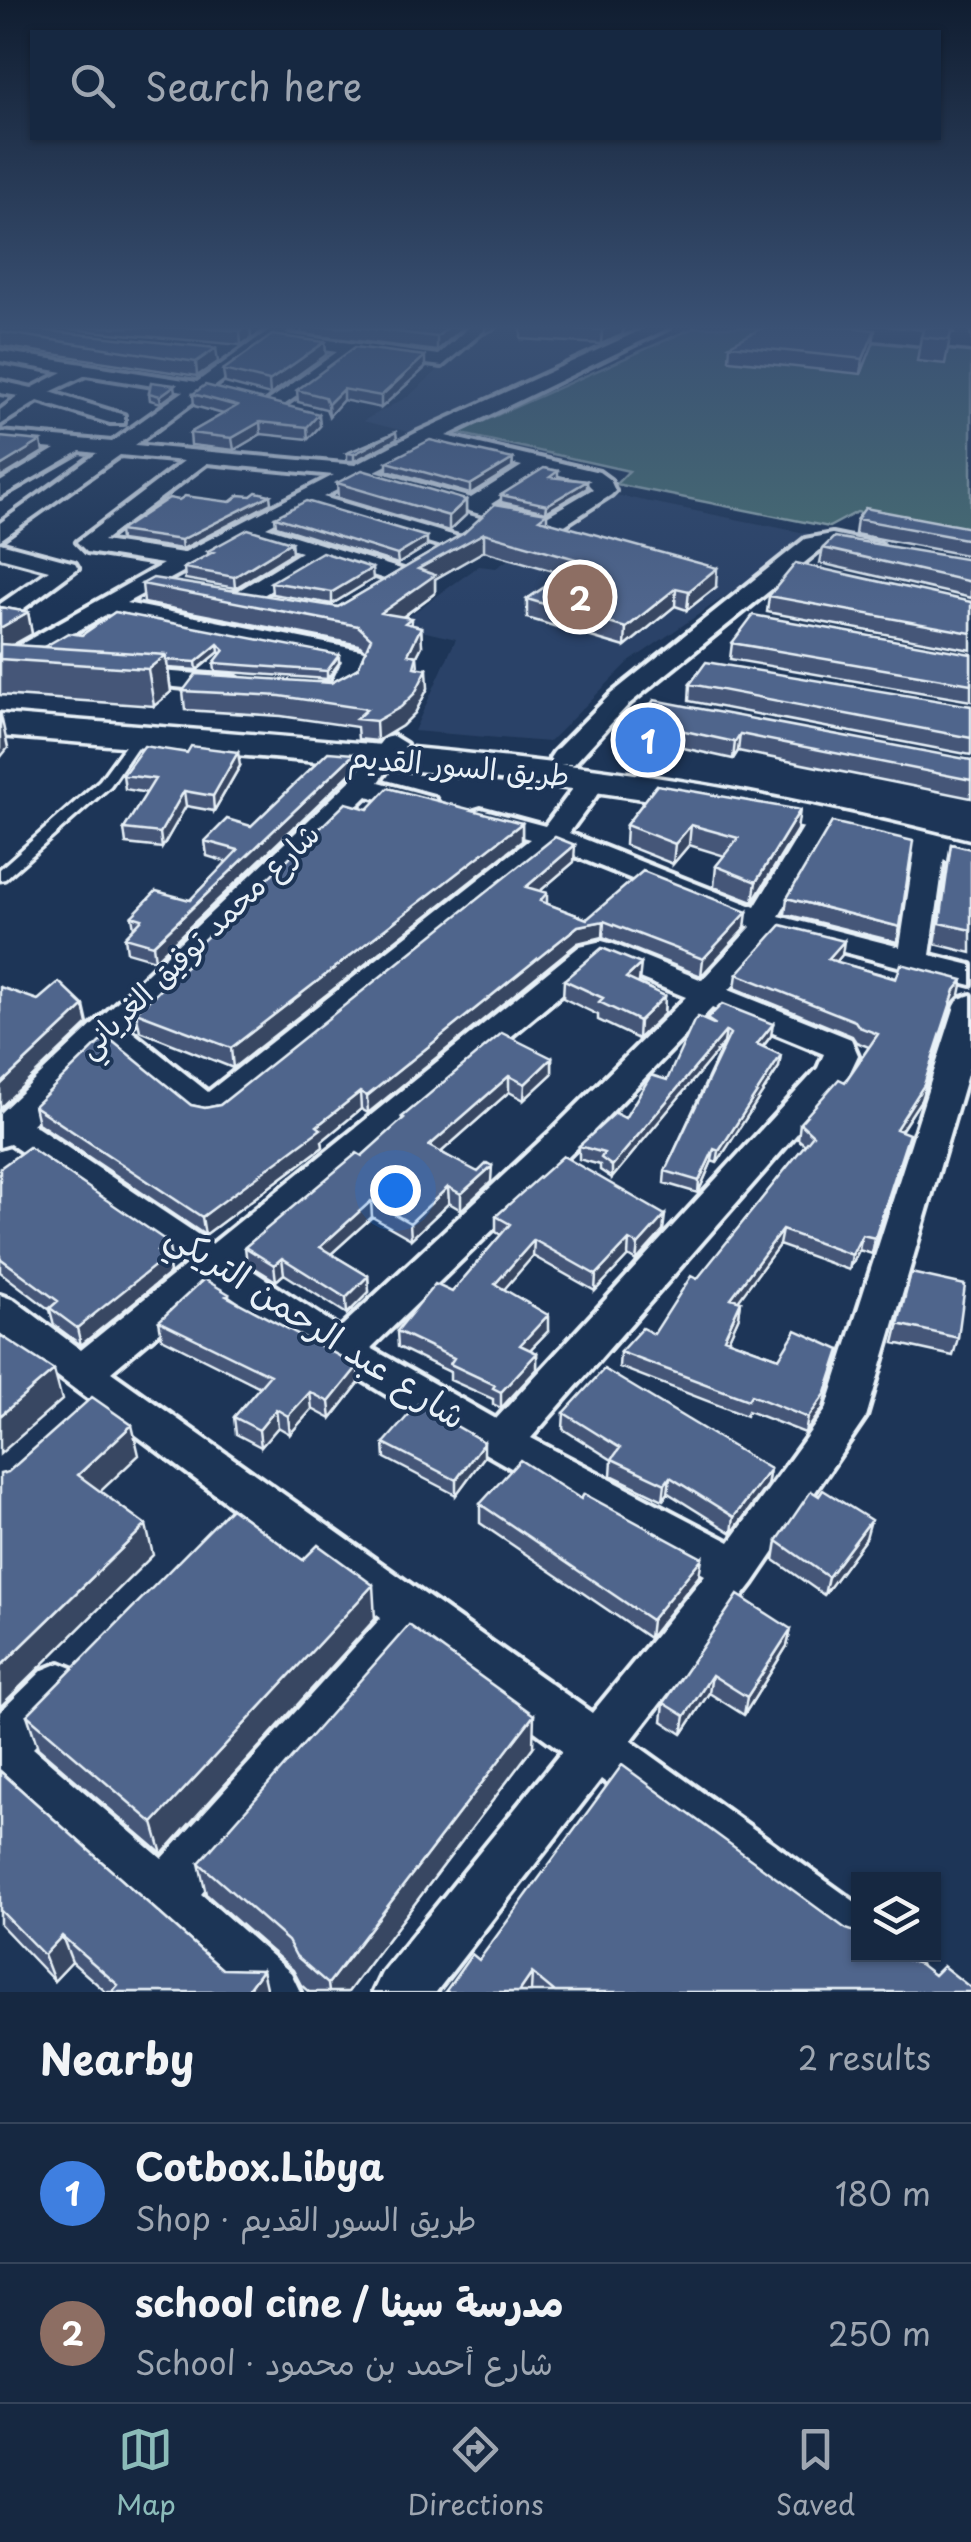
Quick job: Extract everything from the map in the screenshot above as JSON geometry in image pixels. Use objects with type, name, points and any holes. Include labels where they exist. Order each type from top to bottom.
[{"type":"main road","name":"طريق السور القديم","points":[[0,709],[379,764]]},
{"type":"main road","name":"طريق السور القديم","points":[[0,725],[379,764],[579,769],[805,799],[971,834]]},
{"type":"main road","name":"طريق السور القديم","points":[[579,769],[822,819],[971,855]]},
{"type":"street","points":[[0,491],[113,420]]},
{"type":"street","points":[[0,533],[153,420]]},
{"type":"street","points":[[0,668],[244,527],[463,420]]},
{"type":"street","points":[[0,438],[200,460],[353,471],[535,524],[552,523],[604,491],[603,484],[592,476],[424,438]]},
{"type":"street","points":[[184,560],[95,547],[88,542],[200,460]]},
{"type":"street","points":[[368,596],[454,543],[481,509],[538,465]]},
{"type":"street","points":[[0,476],[24,476]]},
{"type":"street","points":[[302,498],[454,543]]},
{"type":"street","points":[[244,527],[320,551],[413,568]]},
{"type":"street","points":[[107,1029],[208,1110],[552,836],[579,769],[620,699],[668,660],[820,541],[900,554]]},
{"type":"street","points":[[0,550],[66,568],[0,618]]},
{"type":"street","points":[[276,607],[229,598],[320,551]]},
{"type":"street","points":[[787,566],[824,575]]},
{"type":"street","points":[[145,583],[182,590]]},
{"type":"street","points":[[94,674],[342,689],[356,656],[104,606]]},
{"type":"street","points":[[726,615],[762,624]]},
{"type":"street","points":[[0,618],[58,632]]},
{"type":"street","points":[[668,660],[707,667]]},
{"type":"street","points":[[0,668],[37,670]]},
{"type":"street","points":[[620,699],[658,706]]},
{"type":"street","points":[[379,764],[766,922],[971,975]]},
{"type":"street","name":"شارع محمد توفيق الغرياني","points":[[4,1130],[379,764]]},
{"type":"street","points":[[342,1352],[536,1170],[710,994],[766,922],[822,819]]},
{"type":"street","points":[[913,963],[930,844]]},
{"type":"street","points":[[86,1395],[213,1261],[583,957],[602,951],[839,1047],[841,1056],[832,1074],[501,1443]]},
{"type":"street","points":[[401,1992],[737,1569],[845,1417],[971,1006]]},
{"type":"street","name":"شارع عبد الرحمن التريكي","points":[[4,1130],[213,1261],[342,1352],[501,1443],[737,1569]]},
{"type":"street","points":[[0,1311],[86,1395],[234,1510],[415,1614],[851,1931]]},
{"type":"street","points":[[164,1896],[415,1614]]},
{"type":"street","points":[[96,1650],[0,1749],[272,1992]]},
{"type":"lane","points":[[0,876],[105,782],[137,738]]},
{"type":"shaded area","points":[[365,420],[459,420],[425,436]]},
{"type":"shaded area","points":[[605,493],[815,535],[629,662],[549,742],[414,731],[456,639],[396,625],[479,566],[496,568]]},
{"type":"green space","points":[[486,420],[971,420],[971,535],[857,512],[829,527],[616,484],[629,471],[457,433]]},
{"type":"building","points":[[213,420],[313,420],[307,427],[260,422],[232,438],[190,433]]},
{"type":"building","points":[[396,432],[354,454],[347,453]]},
{"type":"building","points":[[0,437],[41,441],[0,466]]},
{"type":"building","points":[[430,440],[513,459],[470,485],[387,462]]},
{"type":"building","points":[[544,468],[558,471],[550,477],[587,481],[547,505],[501,495]]},
{"type":"building","points":[[362,470],[466,500],[449,516],[337,483]]},
{"type":"building","points":[[256,492],[270,495],[181,540],[119,531],[169,498],[179,500],[185,496],[230,502],[239,495],[251,496]]},
{"type":"building","points":[[306,501],[427,537],[397,555],[275,517]]},
{"type":"building","points":[[495,504],[547,513],[539,519],[717,568],[689,591],[676,588],[626,628],[527,599],[583,561],[484,533],[418,569],[435,575],[381,613],[411,618],[405,623],[421,627],[408,654],[417,656],[414,667],[427,669],[415,693],[401,707],[376,721],[356,719],[367,709],[280,696],[183,691],[196,674],[331,683],[358,668],[371,638],[358,626],[142,584],[153,578],[338,607],[464,533]]},
{"type":"building","points":[[865,508],[971,528],[971,540],[857,519]]},
{"type":"building","points":[[248,529],[291,542],[234,577],[184,568],[213,552],[208,551]]},
{"type":"building","points":[[834,537],[971,560],[971,582],[823,548]]},
{"type":"building","points":[[322,552],[372,568],[332,592],[271,582]]},
{"type":"building","points":[[796,563],[971,602],[971,633],[769,596]]},
{"type":"building","points":[[0,607],[28,612],[0,628]]},
{"type":"building","points":[[115,612],[339,655],[327,671],[214,663],[224,650],[218,644],[196,662],[166,660],[166,655],[44,647],[68,633],[82,635]]},
{"type":"building","points":[[753,615],[971,654],[971,684],[732,643]]},
{"type":"building","points":[[0,644],[166,655],[148,669],[0,659]]},
{"type":"building","points":[[706,662],[971,706],[971,738],[690,684]]},
{"type":"building","points":[[654,700],[971,760],[971,780],[740,734],[735,742],[639,721]]},
{"type":"building","points":[[144,746],[187,753],[191,746],[238,752],[213,796],[184,791],[160,833],[124,829],[155,779],[123,775]]},
{"type":"building","points":[[328,752],[354,754],[153,945],[125,937],[142,919],[132,916],[156,891],[190,900],[238,850],[205,841],[227,819],[251,826]]},
{"type":"building","points":[[657,785],[800,810],[756,882],[716,866],[738,838],[691,825],[675,844],[626,825]]},
{"type":"building","points":[[388,788],[522,823],[231,1048],[136,1012],[198,955],[191,952],[346,803],[368,809]]},
{"type":"building","points":[[832,822],[913,841],[900,927],[787,898]]},
{"type":"building","points":[[555,837],[575,845],[526,887],[547,893],[540,901],[587,919],[643,871],[747,912],[703,959],[604,921],[578,926],[367,1096],[360,1092],[317,1126],[321,1129],[202,1217],[34,1106],[106,1036],[191,1105],[220,1105]]},
{"type":"building","points":[[951,844],[971,849],[971,930],[940,923]]},
{"type":"building","points":[[781,925],[844,941],[828,959],[896,979],[901,964],[963,980],[955,990],[924,1085],[896,1129],[909,1134],[875,1238],[862,1235],[852,1255],[782,1230],[731,1298],[741,1301],[724,1338],[779,1358],[796,1330],[840,1350],[826,1393],[808,1418],[620,1352],[642,1328],[654,1334],[691,1276],[697,1279],[813,1135],[800,1123],[839,1079],[845,1082],[878,1034],[737,974]]},
{"type":"building","points":[[602,948],[641,964],[626,978],[665,996],[639,1021],[564,980]]},
{"type":"building","points":[[59,982],[84,1006],[0,1085],[0,987],[38,1000]]},
{"type":"building","points":[[722,1004],[773,1024],[757,1044],[781,1055],[719,1151],[714,1149],[699,1181],[665,1171],[730,1034],[726,1031],[612,1166],[601,1158],[604,1153],[579,1146],[615,1113],[625,1118],[651,1075],[667,1080],[694,1021],[698,1017],[716,1025],[707,1019]]},
{"type":"building","points":[[502,1033],[552,1058],[525,1084],[509,1076],[429,1146],[478,1172],[487,1163],[492,1166],[461,1194],[448,1187],[410,1223],[371,1201],[320,1247],[368,1276],[346,1298],[282,1258],[274,1265],[245,1247],[357,1153],[362,1156]]},
{"type":"building","points":[[29,1147],[168,1242],[157,1251],[167,1256],[77,1328],[50,1308],[58,1301],[0,1258],[0,1168]]},
{"type":"building","points":[[563,1156],[665,1215],[638,1245],[629,1240],[596,1275],[534,1240],[495,1284],[548,1315],[520,1345],[537,1353],[501,1392],[493,1388],[495,1385],[450,1364],[454,1358],[397,1331],[435,1284],[452,1292],[510,1224],[496,1216]]},
{"type":"building","points":[[911,1273],[965,1285],[958,1338],[898,1324]]},
{"type":"building","points":[[204,1279],[229,1294],[226,1296],[358,1366],[329,1402],[310,1392],[288,1416],[276,1409],[259,1430],[234,1417],[270,1375],[159,1321]]},
{"type":"building","points":[[0,1335],[54,1370],[0,1416]]},
{"type":"building","points":[[604,1369],[770,1469],[734,1517],[670,1477],[665,1484],[612,1459],[620,1448],[564,1413]]},
{"type":"building","points":[[92,1397],[132,1425],[78,1475],[146,1525],[0,1667],[0,1474],[8,1472]]},
{"type":"building","points":[[418,1404],[484,1442],[456,1480],[384,1443]]},
{"type":"building","points":[[520,1460],[581,1499],[584,1494],[702,1558],[651,1620],[480,1504]]},
{"type":"building","points":[[823,1490],[871,1520],[828,1577],[777,1541],[811,1491],[819,1496]]},
{"type":"building","points":[[231,1508],[303,1560],[318,1545],[373,1585],[153,1823],[27,1715]]},
{"type":"building","points":[[738,1595],[791,1629],[747,1697],[712,1675],[685,1716],[664,1703]]},
{"type":"building","points":[[409,1625],[534,1715],[328,1984],[296,1956],[288,1941],[199,1863]]},
{"type":"building","points":[[622,1765],[851,1931],[851,1962],[914,1962],[934,1975],[943,1966],[971,1992],[555,1992],[532,1973],[519,1992],[445,1992],[472,1954],[479,1960]]},
{"type":"building","points":[[0,1771],[222,1969],[262,1970],[246,1992],[112,1992],[118,1985],[62,1936],[44,1955],[0,1910]]},
{"type":"place","name":"school cine / مدرسة سينا","points":[[580,597]]},
{"type":"place","name":"Cotbox.Libya","points":[[648,740]]}]
